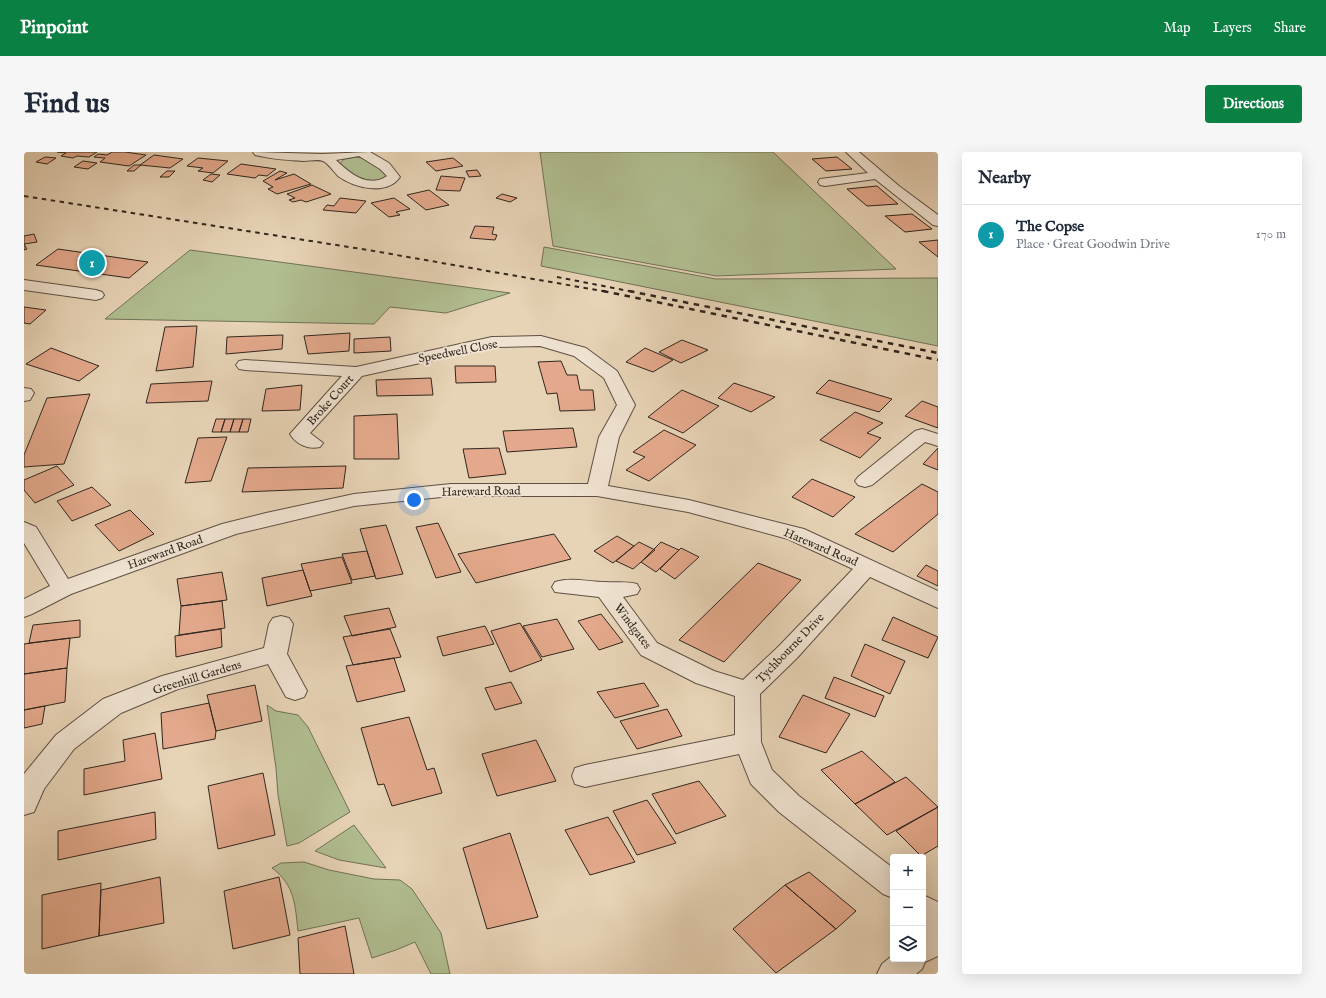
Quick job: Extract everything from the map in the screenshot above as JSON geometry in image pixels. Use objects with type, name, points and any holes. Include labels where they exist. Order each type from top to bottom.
[{"type":"street","points":[[258,152],[302,158],[327,158],[360,152],[378,162],[391,172],[394,177],[387,182],[380,184],[356,182],[327,158]]},
{"type":"street","points":[[852,152],[880,175],[894,189],[938,222]]},
{"type":"street","points":[[825,182],[880,175]]},
{"type":"street","points":[[24,285],[96,295]]},
{"type":"street","name":"Speedwell Close","points":[[245,365],[356,372],[492,342],[541,341],[580,352],[611,375],[626,405],[609,437],[597,490]]},
{"type":"street","name":"Broke Court","points":[[313,443],[299,434],[356,372]]},
{"type":"street","points":[[865,481],[922,435],[938,440]]},
{"type":"street","name":"Hareward Road","points":[[24,610],[63,589],[229,529],[266,519],[354,500],[451,490],[597,490],[689,506],[796,534],[938,600]]},
{"type":"street","points":[[24,529],[28,532],[63,589]]},
{"type":"street","name":"Tychbourne Drive","points":[[867,567],[788,652],[747,691],[748,742],[762,776],[789,804],[890,883]]},
{"type":"street","name":"Windgates","points":[[563,586],[618,590],[649,649],[705,677],[747,691]]},
{"type":"street","points":[[281,624],[275,654],[295,691]]},
{"type":"street","name":"Greenhill Gardens","points":[[24,804],[32,784],[66,742],[112,706],[171,682],[275,654]]},
{"type":"street","points":[[585,776],[748,742]]},
{"type":"street","points":[[926,910],[938,919]]},
{"type":"street","points":[[926,947],[938,937]]},
{"type":"street","points":[[893,974],[907,962]]},
{"type":"green space","points":[[540,152],[773,152],[896,269],[716,276],[553,246]]},
{"type":"green space","points":[[356,157],[368,159],[388,176],[381,180],[362,180],[339,165],[344,159]]},
{"type":"green space","points":[[544,247],[716,279],[938,278],[938,346],[541,266]]},
{"type":"green space","points":[[190,250],[510,293],[446,313],[390,307],[374,324],[105,319]]},
{"type":"green space","points":[[267,705],[276,711],[298,715],[308,727],[350,812],[299,843],[287,846],[278,795],[276,768]]},
{"type":"green space","points":[[354,825],[386,868],[339,860],[315,851]]},
{"type":"green space","points":[[304,862],[329,870],[374,879],[400,880],[412,889],[441,933],[450,974],[431,974],[415,942],[372,958],[359,918],[298,931],[295,904],[290,889],[280,875],[272,868],[281,863]]},
{"type":"building","points":[[57,152],[97,152],[89,157],[77,156],[73,158],[61,156],[66,153]]},
{"type":"building","points":[[112,152],[146,155],[129,166],[100,162],[105,158],[94,157],[98,154],[107,155]]},
{"type":"building","points":[[154,155],[183,159],[170,168],[140,165]]},
{"type":"building","points":[[45,157],[56,158],[47,164],[36,162]]},
{"type":"building","points":[[837,157],[852,169],[826,171],[812,159]]},
{"type":"building","points":[[198,158],[228,161],[213,173],[198,171],[203,168],[187,166]]},
{"type":"building","points":[[453,158],[463,166],[436,171],[426,162]]},
{"type":"building","points":[[83,161],[97,163],[88,169],[74,167]]},
{"type":"building","points":[[241,164],[276,169],[267,176],[259,175],[255,178],[227,174]]},
{"type":"building","points":[[134,165],[141,165],[134,171],[127,171]]},
{"type":"building","points":[[477,170],[481,176],[469,177],[466,171]]},
{"type":"building","points":[[167,171],[175,171],[169,177],[160,177]]},
{"type":"building","points":[[280,171],[287,173],[275,180],[294,174],[311,184],[277,194],[268,189],[273,187],[263,181]]},
{"type":"building","points":[[211,174],[220,175],[212,182],[203,180]]},
{"type":"building","points":[[441,176],[465,178],[460,191],[436,190]]},
{"type":"building","points":[[312,185],[331,194],[306,202],[301,200],[293,202],[289,200],[295,198],[287,194]]},
{"type":"building","points":[[877,186],[898,204],[867,206],[847,189]]},
{"type":"building","points":[[429,190],[449,205],[426,210],[407,195]]},
{"type":"building","points":[[502,194],[517,198],[510,202],[496,198]]},
{"type":"building","points":[[340,198],[366,201],[356,213],[323,210],[327,205],[334,206]]},
{"type":"building","points":[[394,198],[410,209],[396,212],[400,215],[389,217],[371,203]]},
{"type":"building","points":[[912,214],[932,229],[905,232],[885,216]]},
{"type":"building","points":[[475,226],[494,227],[492,234],[497,235],[495,240],[470,238]]},
{"type":"building","points":[[34,234],[37,242],[24,244],[24,236]]},
{"type":"building","points":[[938,240],[938,257],[919,242]]},
{"type":"building","points":[[58,249],[148,262],[129,278],[36,265]]},
{"type":"building","points":[[24,307],[46,310],[30,324],[24,323]]},
{"type":"building","points":[[197,326],[193,367],[156,371],[165,327]]},
{"type":"building","points":[[350,333],[349,351],[308,354],[304,336]]},
{"type":"building","points":[[283,335],[282,349],[226,354],[227,337]]},
{"type":"building","points":[[390,337],[391,351],[354,353],[354,339]]},
{"type":"building","points":[[682,340],[708,350],[681,363],[659,352]]},
{"type":"building","points":[[51,348],[99,366],[79,381],[26,364]]},
{"type":"building","points":[[645,348],[673,360],[653,372],[626,362]]},
{"type":"building","points":[[561,361],[567,375],[577,375],[580,390],[593,390],[595,410],[560,411],[557,393],[547,394],[538,362]]},
{"type":"building","points":[[455,366],[495,366],[496,382],[456,383]]},
{"type":"building","points":[[431,378],[433,395],[377,396],[376,380]]},
{"type":"building","points":[[829,380],[892,399],[879,412],[816,393]]},
{"type":"building","points":[[212,381],[208,401],[146,403],[151,384]]},
{"type":"building","points":[[734,383],[775,397],[751,412],[718,398]]},
{"type":"building","points":[[302,385],[300,410],[262,411],[266,389]]},
{"type":"building","points":[[682,390],[719,406],[683,433],[648,417]]},
{"type":"building","points":[[90,394],[64,464],[24,467],[24,455],[47,398]]},
{"type":"building","points":[[922,401],[938,407],[938,428],[905,416]]},
{"type":"building","points":[[855,412],[883,423],[867,433],[881,438],[860,458],[820,440]]},
{"type":"building","points":[[397,414],[399,459],[354,459],[354,416]]},
{"type":"building","points":[[216,419],[225,419],[221,432],[212,432]]},
{"type":"building","points":[[225,419],[234,419],[230,432],[221,432]]},
{"type":"building","points":[[234,419],[243,419],[239,432],[230,432]]},
{"type":"building","points":[[243,419],[251,419],[248,432],[239,432]]},
{"type":"building","points":[[573,428],[577,447],[507,452],[503,431]]},
{"type":"building","points":[[664,430],[696,445],[649,481],[626,470],[645,457],[633,452]]},
{"type":"building","points":[[227,437],[211,481],[185,483],[198,438]]},
{"type":"building","points":[[499,448],[506,474],[469,478],[463,449]]},
{"type":"building","points":[[938,448],[938,470],[923,464]]},
{"type":"building","points":[[57,466],[74,485],[35,503],[24,490],[24,480]]},
{"type":"building","points":[[346,466],[343,488],[242,492],[248,468]]},
{"type":"building","points":[[812,479],[855,497],[833,517],[792,497]]},
{"type":"building","points":[[922,484],[938,492],[938,514],[893,552],[855,534]]},
{"type":"building","points":[[92,487],[111,505],[72,521],[57,501]]},
{"type":"building","points":[[130,510],[154,534],[119,551],[95,525]]},
{"type":"building","points":[[438,523],[461,572],[436,578],[416,527]]},
{"type":"building","points":[[386,525],[403,574],[376,579],[360,529]]},
{"type":"building","points":[[554,534],[571,559],[476,583],[458,554]]},
{"type":"building","points":[[617,536],[634,546],[613,563],[594,551]]},
{"type":"building","points":[[639,542],[655,550],[633,569],[616,561]]},
{"type":"building","points":[[661,542],[679,550],[656,572],[641,562]]},
{"type":"building","points":[[681,548],[699,557],[675,579],[660,569]]},
{"type":"building","points":[[367,551],[375,576],[352,580],[342,554]]},
{"type":"building","points":[[342,557],[352,583],[310,591],[301,564]]},
{"type":"building","points":[[758,563],[801,580],[724,662],[679,640]]},
{"type":"building","points":[[926,565],[938,571],[938,586],[917,576]]},
{"type":"building","points":[[303,570],[312,596],[267,606],[262,578]]},
{"type":"building","points":[[222,572],[227,600],[181,606],[177,579]]},
{"type":"building","points":[[222,601],[225,628],[179,635],[181,606]]},
{"type":"building","points":[[389,608],[396,627],[352,636],[344,616]]},
{"type":"building","points":[[601,614],[623,642],[599,650],[578,621]]},
{"type":"building","points":[[893,617],[938,637],[928,658],[882,640]]},
{"type":"building","points":[[557,619],[574,649],[542,657],[523,626]]},
{"type":"building","points":[[80,620],[80,637],[29,643],[33,625]]},
{"type":"building","points":[[520,623],[542,660],[510,672],[491,631]]},
{"type":"building","points":[[485,626],[494,644],[443,656],[437,637]]},
{"type":"building","points":[[221,629],[222,647],[176,657],[175,636]]},
{"type":"building","points":[[390,629],[401,657],[353,665],[343,637]]},
{"type":"building","points":[[70,638],[67,668],[24,674],[24,644]]},
{"type":"building","points":[[865,644],[905,661],[890,694],[851,676]]},
{"type":"building","points":[[394,658],[405,691],[357,702],[346,666]]},
{"type":"building","points":[[67,668],[65,702],[24,710],[24,674]]},
{"type":"building","points":[[834,677],[884,696],[875,717],[825,698]]},
{"type":"building","points":[[511,682],[522,703],[495,710],[485,688]]},
{"type":"building","points":[[644,683],[659,706],[615,718],[597,692]]},
{"type":"building","points":[[255,685],[262,721],[216,731],[207,695]]},
{"type":"building","points":[[803,695],[850,714],[826,753],[779,737]]},
{"type":"building","points":[[209,703],[216,731],[215,739],[163,749],[161,713]]},
{"type":"building","points":[[45,706],[42,724],[24,728],[24,710]]},
{"type":"building","points":[[667,709],[682,736],[637,749],[620,721]]},
{"type":"building","points":[[409,717],[427,770],[434,768],[442,793],[392,806],[384,784],[378,785],[361,728]]},
{"type":"building","points":[[155,733],[162,779],[84,795],[84,769],[125,761],[123,740]]},
{"type":"building","points":[[536,740],[556,781],[497,796],[482,754]]},
{"type":"building","points":[[862,751],[895,782],[855,804],[821,770]]},
{"type":"building","points":[[263,773],[275,835],[218,849],[208,786]]},
{"type":"building","points":[[906,777],[938,807],[887,835],[855,804]]},
{"type":"building","points":[[699,781],[726,816],[676,834],[652,794]]},
{"type":"building","points":[[647,800],[676,843],[637,855],[613,811]]},
{"type":"building","points":[[938,807],[938,846],[924,854],[919,854],[896,831]]},
{"type":"building","points":[[155,812],[156,839],[58,860],[58,831]]},
{"type":"building","points":[[608,817],[635,862],[590,875],[565,830]]},
{"type":"building","points":[[510,833],[538,917],[487,929],[463,848]]},
{"type":"building","points":[[809,872],[856,911],[836,929],[785,885]]},
{"type":"building","points":[[160,877],[164,923],[99,936],[101,890]]},
{"type":"building","points":[[279,877],[290,935],[233,949],[224,891]]},
{"type":"building","points":[[101,883],[99,936],[42,949],[42,895]]},
{"type":"building","points":[[785,885],[836,929],[776,973],[733,929]]},
{"type":"building","points":[[345,926],[354,974],[300,974],[298,938]]},
{"type":"railway","points":[[24,196],[368,250],[607,292]]},
{"type":"railway","points":[[557,277],[633,292]]},
{"type":"railway","points":[[603,291],[607,292]]},
{"type":"railway","points":[[629,291],[633,292]]},
{"type":"railway","points":[[607,292],[938,360]]},
{"type":"railway","points":[[633,292],[938,353]]},
{"type":"place","name":"The Copse","points":[[92,263]]}]
